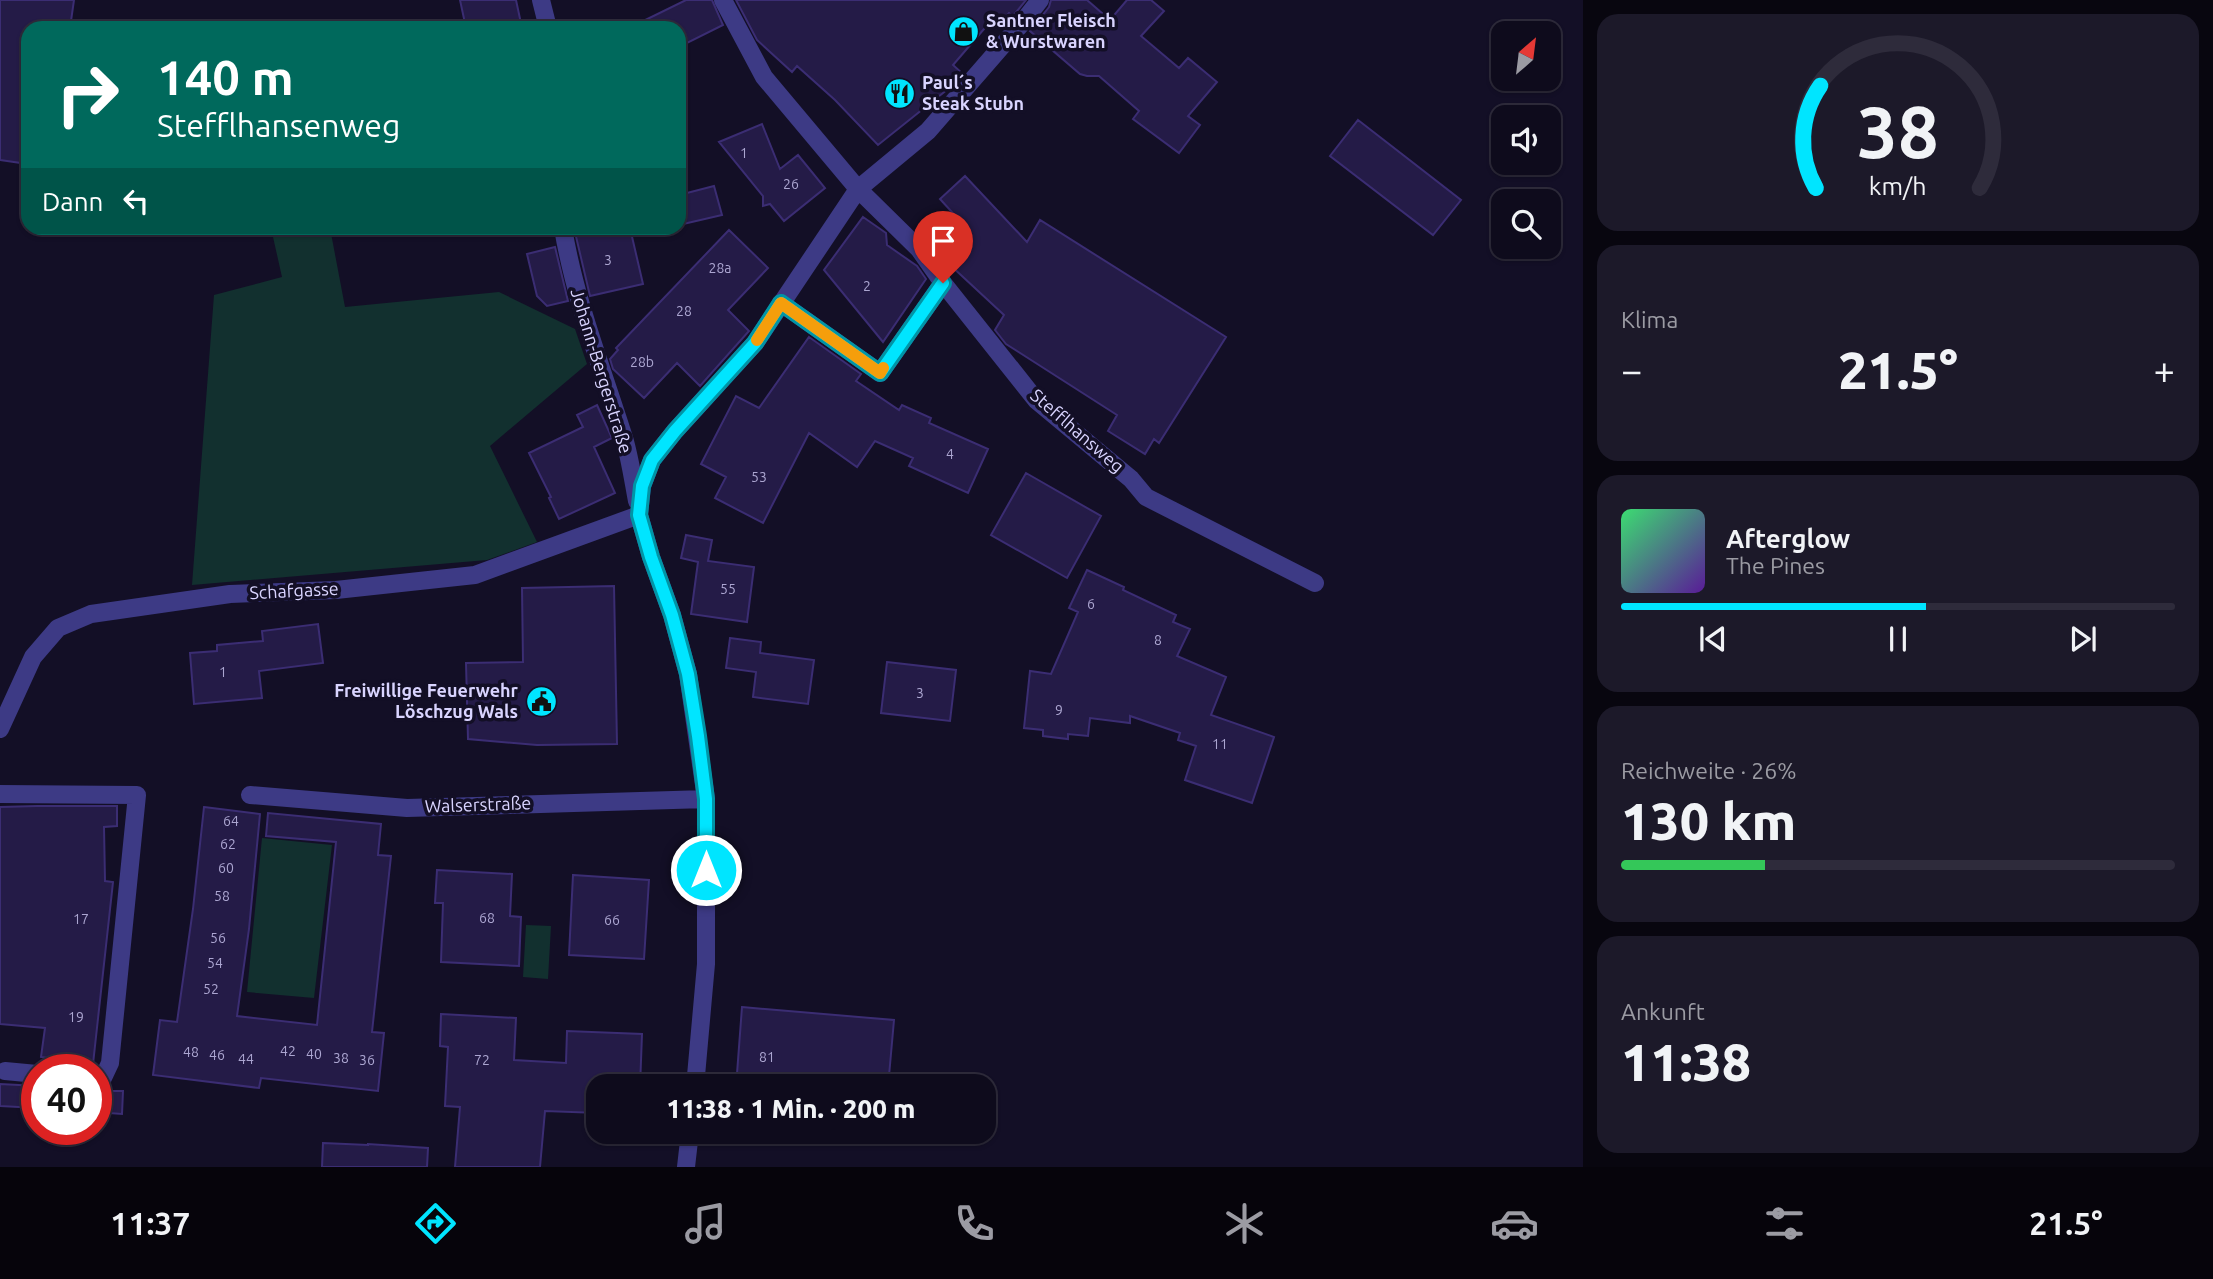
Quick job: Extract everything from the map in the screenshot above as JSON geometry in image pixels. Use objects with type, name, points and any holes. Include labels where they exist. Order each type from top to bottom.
[{"type":"street","points":[[541,0],[547,21]]},
{"type":"street","name":"Stefflhansweg","points":[[723,0],[764,77],[858,189],[919,249],[1036,400],[1132,479],[1146,497],[1315,583]]},
{"type":"street","points":[[696,1074],[706,964],[706,799],[688,674],[639,515],[642,486],[652,460],[755,343],[858,189],[928,131],[1040,0]]},
{"type":"street","name":"Johann-Bergerstraße","points":[[564,235],[568,262],[589,334],[625,441],[639,515]]},
{"type":"street","points":[[781,303],[880,373],[943,283]]},
{"type":"street","name":"Schafgasse","points":[[0,729],[33,657],[58,628],[91,614],[230,594],[336,590],[475,575],[639,515]]},
{"type":"street","points":[[0,794],[136,795],[111,1054]]},
{"type":"street","name":"Walserstraße","points":[[250,795],[407,808],[706,799]]},
{"type":"street","points":[[5,1071],[21,1072]]},
{"type":"street","points":[[686,1167],[689,1144]]},
{"type":"green space","points":[[273,235],[331,235],[345,307],[499,292],[575,329],[587,364],[490,446],[537,542],[487,560],[192,585],[214,295],[282,277]]},
{"type":"green space","points":[[262,838],[332,845],[314,998],[247,992]]},
{"type":"green space","points":[[526,925],[551,926],[548,979],[523,977]]},
{"type":"building","points":[[0,0],[74,0],[71,21],[21,21],[21,163],[0,160]]},
{"type":"building","points":[[460,0],[516,0],[520,21],[464,21]]},
{"type":"building","points":[[686,0],[712,0],[723,25],[686,44],[686,21],[643,21]]},
{"type":"building","points":[[736,0],[1026,0],[1013,16],[1009,13],[996,28],[990,22],[953,65],[963,74],[953,85],[878,145],[835,100],[797,66],[792,72],[757,40]]},
{"type":"building","points":[[1051,0],[1087,0],[1110,20],[1127,0],[1151,0],[1164,11],[1141,36],[1179,68],[1188,58],[1217,82],[1188,116],[1200,125],[1179,153],[1133,119],[1139,111],[1099,76],[1080,74],[1030,31],[1049,7]]},
{"type":"building","points":[[1358,120],[1461,200],[1433,235],[1330,156]]},
{"type":"building","points":[[762,124],[780,169],[798,155],[825,188],[784,221],[770,204],[763,206],[763,196],[719,142]]},
{"type":"building","points":[[965,176],[1027,242],[1040,220],[1226,337],[1159,443],[1154,439],[1145,454],[1108,431],[1117,415],[1006,344],[995,330],[1004,315],[935,251],[961,222],[940,199]]},
{"type":"building","points":[[714,186],[722,215],[686,223],[686,193]]},
{"type":"building","points":[[863,217],[886,233],[887,245],[917,266],[926,279],[883,342],[824,270]]},
{"type":"building","points":[[729,230],[768,268],[728,310],[749,331],[700,386],[677,363],[644,398],[613,369],[610,359],[618,350],[616,348]]},
{"type":"building","points":[[576,235],[632,235],[643,284],[590,296]]},
{"type":"building","points":[[555,247],[568,301],[547,306],[537,296],[527,254]]},
{"type":"building","points":[[809,337],[861,374],[856,381],[899,410],[902,405],[931,418],[929,423],[988,449],[968,493],[909,466],[913,458],[875,441],[857,467],[809,433],[763,523],[715,498],[726,477],[701,464],[736,396],[759,408]]},
{"type":"building","points":[[597,405],[612,438],[594,447],[615,493],[559,519],[529,453],[583,427],[577,415]]},
{"type":"building","points":[[1026,473],[1101,516],[1067,578],[991,535]]},
{"type":"building","points":[[686,535],[712,540],[708,561],[754,567],[747,622],[691,614],[698,562],[681,558]]},
{"type":"building","points":[[1087,570],[1176,615],[1173,622],[1190,629],[1177,656],[1226,677],[1211,715],[1274,737],[1252,803],[1185,780],[1196,746],[1178,740],[1180,733],[1130,716],[1130,723],[1090,718],[1088,736],[1068,734],[1068,739],[1043,736],[1043,730],[1024,728],[1030,671],[1051,674],[1078,612],[1069,608]]},
{"type":"building","name":"Freiwillige Feuerwehr Löschzug Wals","points":[[614,586],[617,744],[537,745],[468,739],[466,663],[523,662],[522,588]]},
{"type":"building","points":[[318,624],[323,663],[259,671],[262,698],[194,704],[190,653],[217,651],[217,645],[263,641],[262,631]]},
{"type":"building","points":[[730,638],[761,642],[760,653],[814,660],[808,704],[753,697],[756,672],[726,668]]},
{"type":"building","points":[[887,662],[956,670],[950,721],[881,713]]},
{"type":"building","points":[[117,806],[117,826],[104,827],[105,881],[113,882],[94,1054],[41,1054],[45,1028],[0,1024],[0,807]]},
{"type":"building","points":[[204,807],[260,814],[237,1016],[317,1025],[336,842],[266,836],[268,813],[381,824],[378,855],[391,856],[372,1032],[384,1033],[378,1091],[261,1078],[259,1088],[153,1075],[160,1020],[177,1022]]},
{"type":"building","points":[[437,870],[512,874],[510,916],[521,917],[519,966],[441,962],[443,903],[435,903]]},
{"type":"building","points":[[573,875],[649,880],[644,959],[569,955]]},
{"type":"building","points":[[742,1007],[894,1020],[889,1074],[737,1074]]},
{"type":"building","points":[[441,1014],[516,1018],[514,1060],[566,1063],[567,1031],[642,1034],[640,1074],[586,1074],[586,1113],[545,1111],[540,1167],[455,1167],[460,1107],[445,1106],[448,1047],[440,1046]]},
{"type":"building","points":[[0,1084],[21,1085],[21,1107],[0,1106]]},
{"type":"building","points":[[112,1091],[123,1091],[122,1114],[112,1113]]},
{"type":"building","points":[[323,1143],[428,1148],[427,1167],[322,1167]]},
{"type":"slow traffic","points":[[757,340],[781,303],[880,373],[883,368]]},
{"type":"place","name":"Santner Fleisch & Wurstwaren","points":[[963,31]]},
{"type":"place","name":"Paul´s Steak Stubn","points":[[899,93]]},
{"type":"place","name":"Freiwillige Feuerwehr Löschzug Wals","points":[[541,701]]},
{"type":"route","points":[[706,870],[706,799],[688,674],[639,515],[642,486],[652,460],[755,343],[781,303],[880,373],[943,283]]}]
